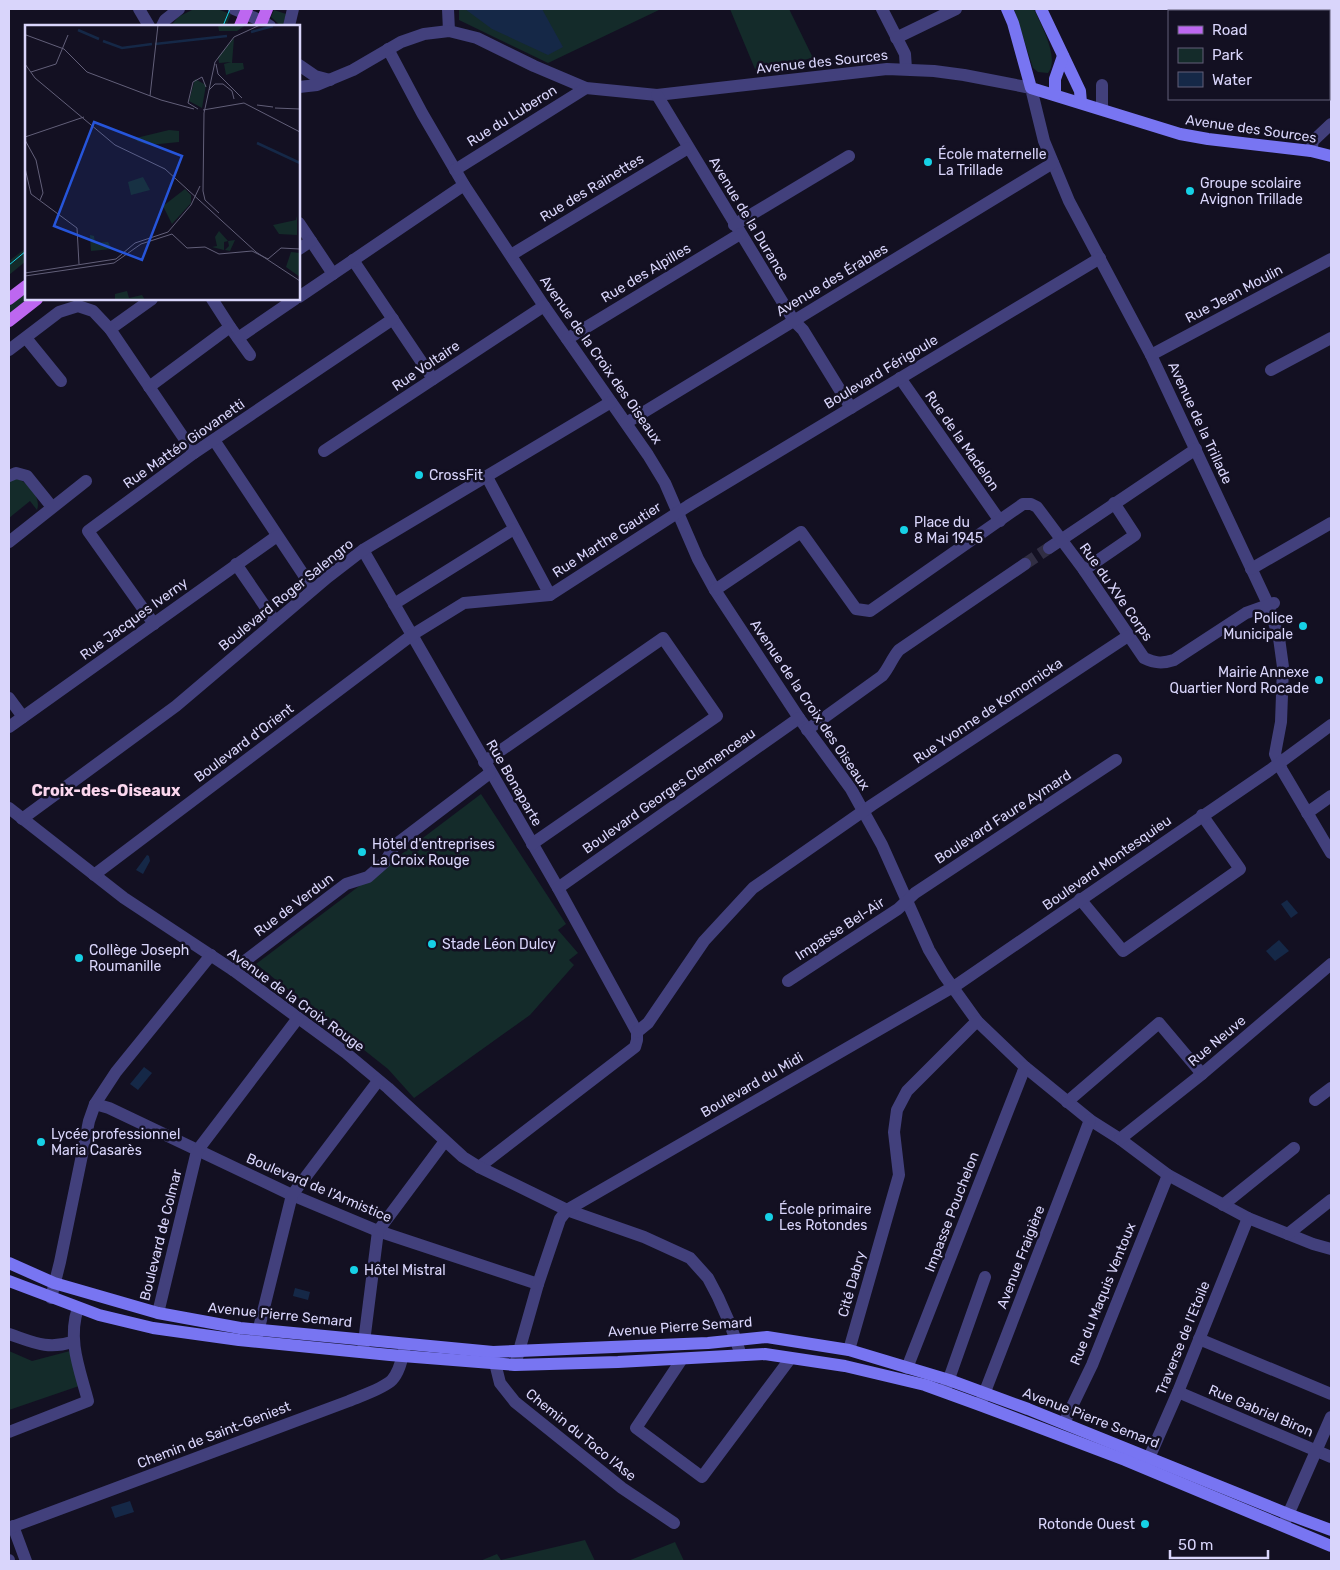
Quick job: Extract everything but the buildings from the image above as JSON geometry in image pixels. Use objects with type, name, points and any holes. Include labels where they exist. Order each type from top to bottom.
[{"type":"main road","name":"Avenue de la Trillade","points":[[1007,9],[1013,23],[1031,88]]},
{"type":"main road","points":[[1041,9],[1080,91],[1081,103]]},
{"type":"main road","points":[[240,25],[242,10]]},
{"type":"main road","points":[[1055,95],[1055,79],[1062,56]]},
{"type":"main road","name":"Avenue des Sources","points":[[1031,88],[1180,134],[1311,151],[1331,156]]},
{"type":"main road","points":[[9,299],[25,287]]},
{"type":"main road","points":[[9,321],[36,300]]},
{"type":"main road","name":"Avenue Pierre Semard","points":[[9,1263],[54,1283],[158,1314],[257,1336]]},
{"type":"main road","name":"Avenue Pierre Semard","points":[[9,1281],[78,1308],[153,1328],[494,1358],[515,1365],[765,1354],[845,1366],[910,1381],[946,1386]]},
{"type":"main road","name":"Avenue Pierre Semard","points":[[494,1358],[519,1350],[736,1342],[767,1337],[849,1350],[908,1368],[946,1386],[1147,1463],[1286,1520],[1331,1546]]},
{"type":"main road","name":"Avenue Pierre Semard","points":[[983,1400],[1064,1423],[1147,1463]]},
{"type":"main road","name":"Avenue Pierre Semard","points":[[1286,1520],[1331,1530]]},
{"type":"street","points":[[139,9],[148,25]]},
{"type":"street","points":[[162,25],[165,20],[179,9]]},
{"type":"street","points":[[289,25],[293,9]]},
{"type":"street","points":[[448,9],[449,31]]},
{"type":"street","points":[[882,9],[905,54],[906,69]]},
{"type":"street","points":[[896,38],[956,9]]},
{"type":"street","points":[[242,10],[265,21]]},
{"type":"street","name":"Avenue des Sources","points":[[300,87],[317,85],[330,80],[353,70],[388,49],[424,34],[449,31],[477,38],[534,66],[586,88],[657,95],[887,69],[964,75],[1031,88]]},
{"type":"street","name":"Avenue de la Croix des Oiseaux","points":[[388,49],[464,185],[544,306],[648,455],[679,512],[698,558],[715,590],[798,718],[840,774],[864,811],[929,950],[952,987],[977,1021],[1025,1067],[1090,1120],[1120,1139],[1168,1175],[1248,1218],[1313,1244],[1331,1249]]},
{"type":"street","points":[[300,66],[315,76],[330,80]]},
{"type":"street","points":[[1102,85],[1102,109]]},
{"type":"street","name":"Rue du Luberon","points":[[455,170],[586,88]]},
{"type":"street","name":"Avenue de la Trillade","points":[[1031,88],[1044,141],[1069,201],[1151,355],[1251,569],[1271,604],[1283,667],[1281,722],[1275,754],[1306,813],[1331,854]]},
{"type":"street","name":"Avenue de la Durance","points":[[657,95],[794,321],[803,330],[851,408]]},
{"type":"street","points":[[1311,151],[1313,141],[1331,124]]},
{"type":"street","name":"Rue des Rainettes","points":[[511,255],[688,148]]},
{"type":"street","name":"Rue des Alpilles","points":[[567,339],[849,156]]},
{"type":"street","name":"Avenue des Érables","points":[[626,423],[1053,163]]},
{"type":"street","points":[[300,295],[464,185]]},
{"type":"street","points":[[300,224],[333,274]]},
{"type":"street","points":[[300,248],[311,241]]},
{"type":"street","name":"Boulevard Férigoule","points":[[679,512],[1100,258]]},
{"type":"street","name":"Rue Jean Moulin","points":[[1151,355],[1331,259]]},
{"type":"street","points":[[354,260],[433,379]]},
{"type":"street","points":[[110,329],[151,300]]},
{"type":"street","points":[[149,387],[234,332],[293,300]]},
{"type":"street","points":[[217,301],[234,332],[250,355]]},
{"type":"street","points":[[9,350],[59,312],[78,306],[93,311],[110,329],[194,453]]},
{"type":"street","name":"Rue Voltaire","points":[[324,451],[544,306]]},
{"type":"street","name":"Rue Mattéo Giovanetti","points":[[154,624],[88,532],[194,453],[393,319]]},
{"type":"street","points":[[26,338],[61,381]]},
{"type":"street","points":[[1271,370],[1331,338]]},
{"type":"street","name":"Rue de la Madelon","points":[[900,378],[1000,520]]},
{"type":"street","name":"Boulevard Roger Salengro","points":[[22,819],[176,706],[313,589],[363,550],[611,402]]},
{"type":"street","points":[[214,440],[313,589]]},
{"type":"street","points":[[1049,548],[1196,449]]},
{"type":"street","points":[[9,476],[16,473],[27,476],[52,507]]},
{"type":"street","points":[[487,477],[550,595]]},
{"type":"street","points":[[9,542],[86,481]]},
{"type":"street","points":[[1084,570],[1135,535],[1114,503]]},
{"type":"street","name":"Rue du XVe Corps","points":[[1000,520],[1023,504],[1031,504],[1037,507],[1084,570],[1144,658],[1153,662],[1162,664],[1174,660],[1246,613],[1271,604]]},
{"type":"street","name":"Rue Marthe Gautier","points":[[412,635],[464,603],[550,595],[679,512]]},
{"type":"street","points":[[715,590],[801,532],[856,609],[870,611],[1000,520]]},
{"type":"street","points":[[1251,569],[1331,523]]},
{"type":"street","points":[[394,604],[514,529]]},
{"type":"street","name":"Rue Jacques Iverny","points":[[9,727],[277,536]]},
{"type":"street","name":"Rue Bonaparte","points":[[363,550],[558,888],[637,1032]]},
{"type":"street","points":[[236,564],[275,621]]},
{"type":"street","points":[[807,730],[882,676],[899,650],[1025,564]]},
{"type":"street","name":"Boulevard d'Orient","points":[[94,875],[412,635]]},
{"type":"street","name":"Rue Yvonne de Komornicka","points":[[479,1167],[635,1047],[638,1040],[637,1032],[648,1023],[704,941],[753,888],[864,811],[1128,636]]},
{"type":"street","name":"Rue de Verdun","points":[[233,970],[346,884],[368,877],[385,862],[395,845],[487,767],[663,638],[717,716],[532,844]]},
{"type":"street","points":[[9,698],[22,717]]},
{"type":"street","name":"Boulevard Georges Clemenceau","points":[[558,888],[798,718]]},
{"type":"street","name":"Boulevard Montesquieu","points":[[952,987],[1279,764],[1331,725]]},
{"type":"street","name":"Boulevard Faure Aymard","points":[[907,900],[1116,760]]},
{"type":"street","points":[[1306,813],[1331,796]]},
{"type":"street","name":"Avenue de la Croix Rouge","points":[[9,808],[124,898],[233,970],[346,1053],[463,1157],[479,1167],[567,1210],[644,1237],[690,1258],[708,1278],[718,1297],[741,1355]]},
{"type":"street","points":[[1080,899],[1123,951],[1240,869],[1202,815]]},
{"type":"street","name":"Impasse Bel-Air","points":[[788,981],[898,909],[907,900]]},
{"type":"street","points":[[51,1298],[89,1121],[95,1104],[116,1072],[211,956]]},
{"type":"street","name":"Rue Neuve","points":[[1120,1139],[1202,1074],[1331,964]]},
{"type":"street","name":"Boulevard du Midi","points":[[567,1210],[952,987]]},
{"type":"street","name":"Boulevard de Colmar","points":[[158,1314],[197,1151],[298,1018]]},
{"type":"street","name":"Cité Dabry","points":[[849,1350],[899,1175],[894,1132],[897,1110],[907,1091],[977,1021]]},
{"type":"street","points":[[1068,1102],[1159,1023],[1202,1074]]},
{"type":"street","name":"Impasse Pouchelon","points":[[908,1368],[1025,1067]]},
{"type":"street","points":[[257,1336],[292,1195],[378,1080]]},
{"type":"street","points":[[1315,1100],[1331,1088]]},
{"type":"street","name":"Boulevard de l'Armistice","points":[[95,1104],[108,1108],[292,1195],[378,1231],[538,1284]]},
{"type":"street","name":"Avenue Fraigière","points":[[983,1400],[1090,1120]]},
{"type":"street","points":[[364,1346],[378,1231],[445,1141]]},
{"type":"street","points":[[1223,1205],[1294,1148]]},
{"type":"street","name":"Rue du Maquis Ventoux","points":[[1064,1423],[1092,1365],[1168,1175]]},
{"type":"street","points":[[1288,1234],[1331,1200]]},
{"type":"street","points":[[515,1365],[538,1284],[560,1219],[567,1210]]},
{"type":"street","name":"Traverse de l'Etoile","points":[[1147,1463],[1178,1392],[1248,1218]]},
{"type":"street","points":[[946,1386],[985,1277]]},
{"type":"street","points":[[9,1432],[88,1401],[72,1342],[73,1322],[78,1308]]},
{"type":"street","points":[[9,1334],[42,1346],[59,1346],[72,1342]]},
{"type":"street","points":[[1199,1339],[1331,1394]]},
{"type":"street","name":"Chemin de Saint-Geniest","points":[[11,1527],[357,1397],[391,1381],[398,1371],[405,1350]]},
{"type":"street","name":"Chemin du Toco l'Ase","points":[[494,1358],[500,1383],[515,1402],[622,1488],[674,1523]]},
{"type":"street","points":[[682,1359],[636,1428],[702,1477],[790,1359]]},
{"type":"street","name":"Rue Gabriel Biron","points":[[1178,1392],[1331,1457]]},
{"type":"street","points":[[1286,1520],[1331,1417]]},
{"type":"street","points":[[11,1527],[26,1561]]},
{"type":"green space","points":[[194,9],[217,9],[231,14],[226,25],[172,25],[178,17]]},
{"type":"green space","points":[[459,9],[661,9],[548,63],[459,20]]},
{"type":"green space","points":[[730,9],[789,9],[813,58],[755,69]]},
{"type":"green space","points":[[1014,9],[1034,9],[1051,50],[1051,67],[1048,73],[1038,72],[1033,68]]},
{"type":"green space","points":[[274,10],[286,14],[283,25],[280,25],[271,17]]},
{"type":"green space","points":[[25,249],[25,262],[9,275],[9,261]]},
{"type":"green space","points":[[25,292],[25,300],[27,300],[9,314],[9,305]]},
{"type":"green space","points":[[15,478],[29,486],[35,495],[38,505],[37,510],[30,501],[9,518],[9,481]]},
{"type":"green space","name":"Stade Léon Dulcy","points":[[481,794],[566,924],[558,930],[578,953],[569,960],[574,965],[530,1015],[414,1098],[388,1069],[256,964]]},
{"type":"green space","points":[[9,1351],[32,1361],[70,1351],[79,1386],[9,1410]]},
{"type":"green space","points":[[585,1540],[595,1561],[480,1561],[497,1554],[501,1560]]},
{"type":"green space","points":[[675,1542],[684,1561],[628,1561]]},
{"type":"water","points":[[465,9],[542,9],[563,47],[548,55],[492,29]]},
{"type":"water","points":[[147,855],[150,861],[143,874],[136,870]]},
{"type":"water","points":[[1287,900],[1298,913],[1291,918],[1281,904]]},
{"type":"water","points":[[1279,940],[1289,951],[1275,961],[1266,951]]},
{"type":"water","points":[[144,1067],[152,1073],[138,1090],[130,1084]]},
{"type":"water","points":[[295,1288],[310,1292],[308,1300],[293,1296]]},
{"type":"water","points":[[130,1501],[134,1512],[115,1518],[111,1507]]},
{"type":"tunnel","points":[[1025,564],[1049,548]]},
{"type":"tram line","points":[[223,25],[230,9]]},
{"type":"tram line","points":[[9,265],[25,252]]},
{"type":"place","name":"École maternelle La Trillade","points":[[928,162]]},
{"type":"place","name":"Groupe scolaire Avignon Trillade","points":[[1190,191]]},
{"type":"place","name":"CrossFit","points":[[419,475]]},
{"type":"place","name":"Place du 8 Mai 1945","points":[[904,530]]},
{"type":"place","name":"Police Municipale","points":[[1303,626]]},
{"type":"place","name":"Mairie Annexe Quartier Nord Rocade","points":[[1319,680]]},
{"type":"place","name":"Hôtel d'entreprises La Croix Rouge","points":[[362,852]]},
{"type":"place","name":"Stade Léon Dulcy","points":[[432,944]]},
{"type":"place","name":"Collège Joseph Roumanille","points":[[79,958]]},
{"type":"place","name":"Lycée professionnel Maria Casarès","points":[[41,1142]]},
{"type":"place","name":"École primaire Les Rotondes","points":[[769,1217]]},
{"type":"place","name":"Hôtel Mistral","points":[[354,1270]]},
{"type":"place","name":"Rotonde Ouest","points":[[1145,1524]]},
{"type":"district","name":"Croix-des-Oiseaux","points":[[106,790]]}]
